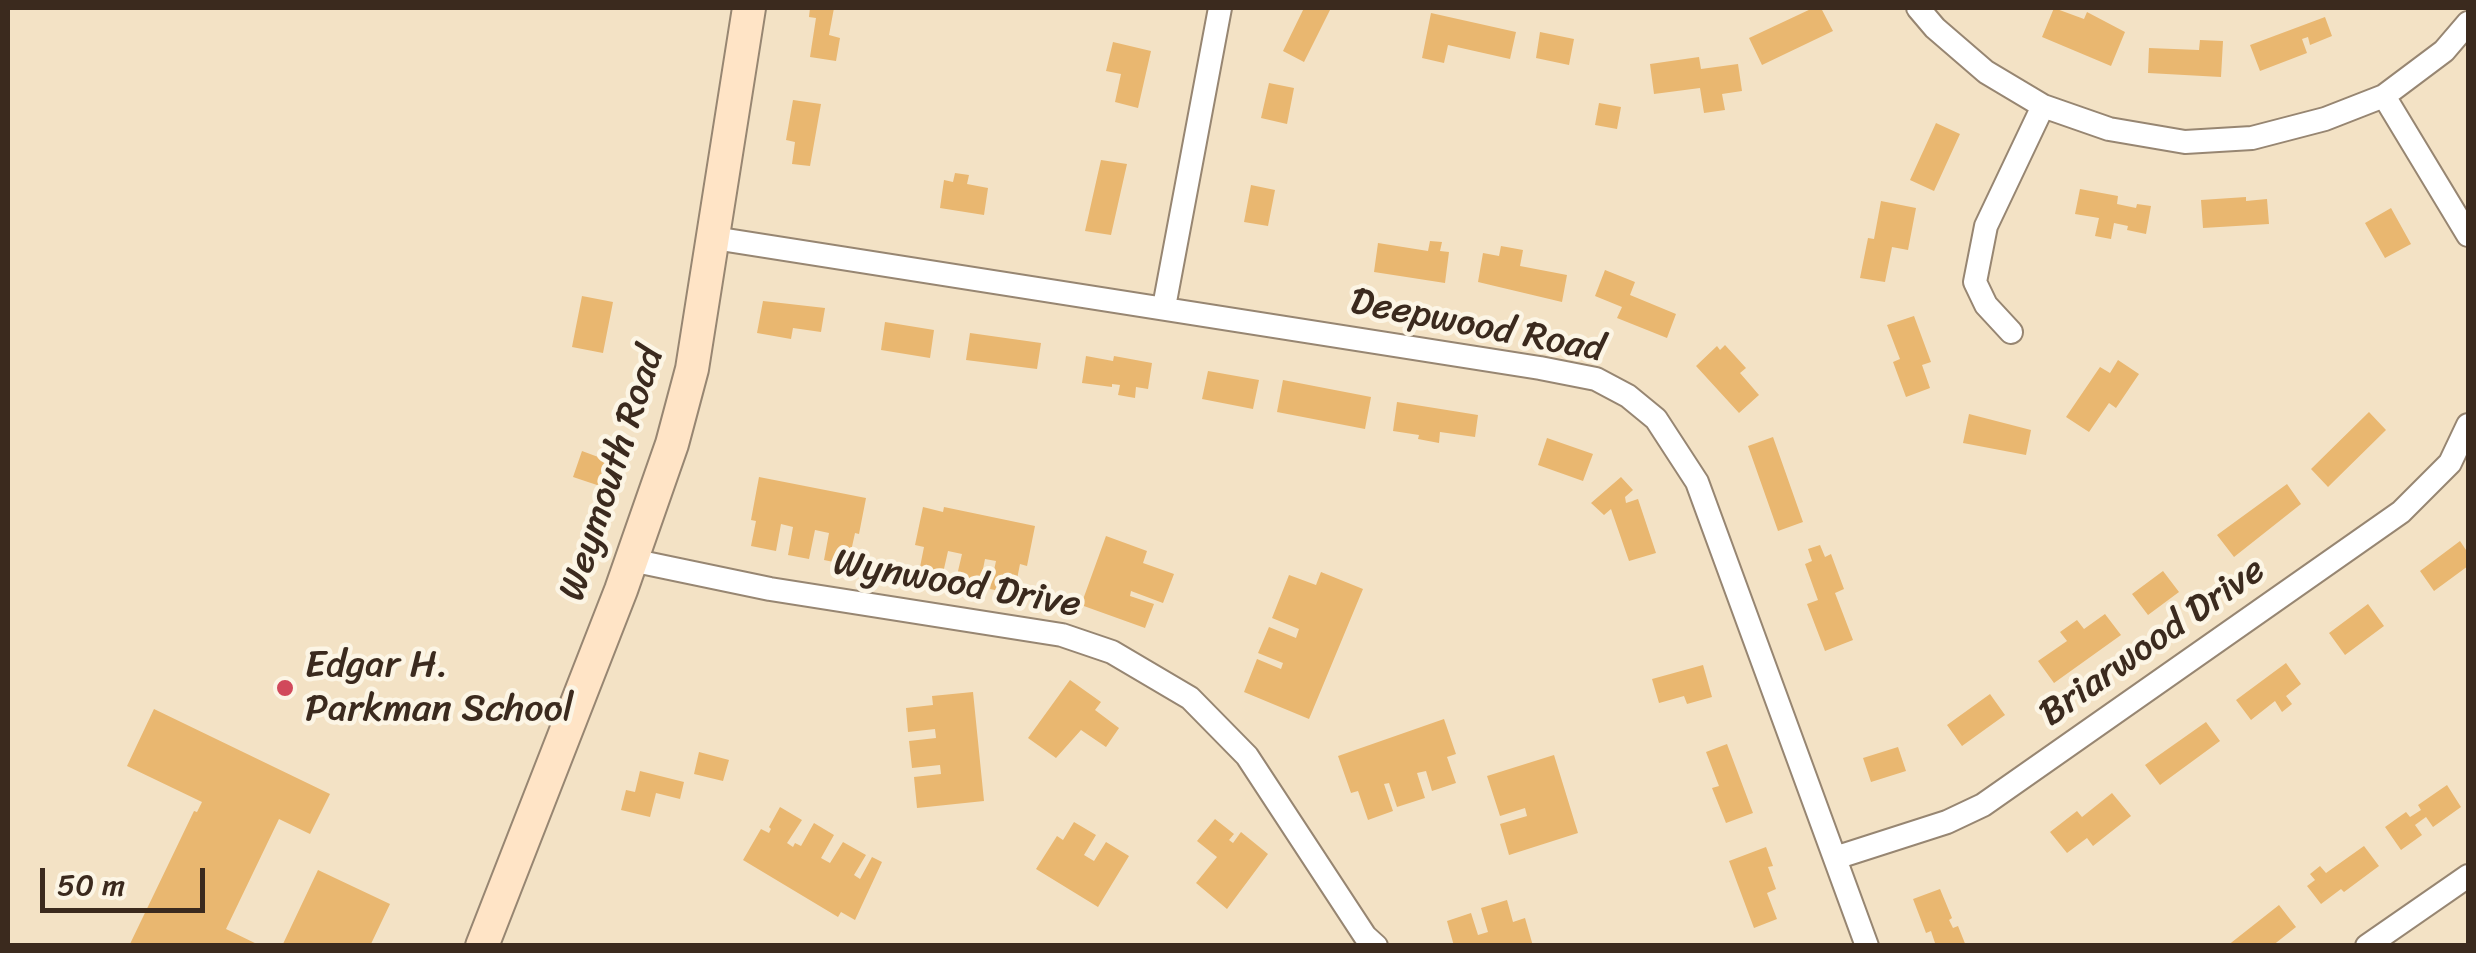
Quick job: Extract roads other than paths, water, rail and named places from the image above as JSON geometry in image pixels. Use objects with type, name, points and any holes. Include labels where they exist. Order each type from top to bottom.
[{"type":"street","name":"Weymouth Road","points":[[482,946],[672,444],[692,369],[749,8]]},
{"type":"street","points":[[1164,307],[1220,8]]},
{"type":"street","points":[[1918,8],[1986,72],[2043,106],[2109,129],[2185,142],[2252,138],[2326,119],[2384,96],[2444,51],[2468,23]]},
{"type":"street","points":[[2384,96],[2468,236]]},
{"type":"street","points":[[2011,332],[1986,305],[1975,282],[1986,226],[2043,106]]},
{"type":"street","name":"Deepwood Road","points":[[714,238],[1596,379],[1656,419],[1698,482],[1866,946]]},
{"type":"street","name":"Briarwood Drive","points":[[1835,858],[1947,822],[1983,804],[2400,512],[2450,463],[2468,425]]},
{"type":"street","name":"Wynwood Drive","points":[[631,560],[770,588],[1062,635],[1112,652],[1190,698],[1246,756],[1376,946]]},
{"type":"street","points":[[2367,946],[2468,876]]},
{"type":"place","name":"Edgar H. Parkman School","points":[[285,688]]}]
